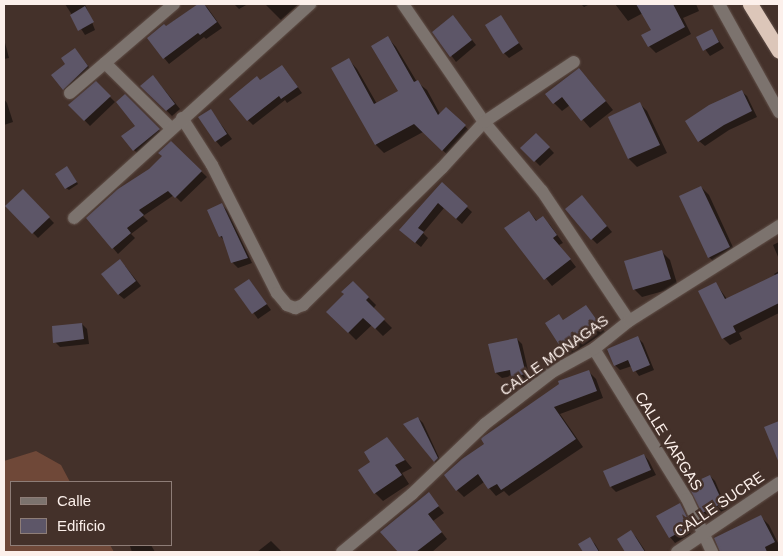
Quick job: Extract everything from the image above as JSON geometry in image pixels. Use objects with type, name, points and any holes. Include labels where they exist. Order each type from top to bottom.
[{"type":"highway","points":[[750,4],[779,52]]},
{"type":"street","points":[[70,93],[174,4]]},
{"type":"street","points":[[74,218],[182,118],[310,4]]},
{"type":"street","points":[[403,4],[484,122],[542,191],[629,321]]},
{"type":"street","points":[[719,4],[779,112]]},
{"type":"street","points":[[182,118],[212,165],[277,293],[287,305],[295,308],[303,305],[435,175],[484,122],[574,62]]},
{"type":"street","points":[[105,63],[171,128]]},
{"type":"street","name":"CALLE MONAGAS","points":[[342,552],[412,494],[486,424],[552,372],[594,349],[629,321],[779,226]]},
{"type":"street","name":"CALLE VARGAS","points":[[594,349],[687,499],[712,552]]},
{"type":"street","name":"CALLE SUCRE","points":[[677,552],[779,483]]},
{"type":"shaded area","points":[[36,451],[61,465],[69,481],[10,481],[10,546],[111,546],[114,552],[4,552],[4,461]]},
{"type":"building","points":[[198,4],[204,4],[217,22],[200,35],[198,33],[163,59],[147,38],[164,24],[166,26]]},
{"type":"building","points":[[636,4],[673,4],[685,27],[648,47],[641,35],[651,30]]},
{"type":"building","points":[[85,6],[94,22],[78,31],[70,15]]},
{"type":"building","points":[[453,15],[472,40],[450,57],[432,32]]},
{"type":"building","points":[[501,15],[519,43],[503,54],[485,25]]},
{"type":"building","points":[[712,29],[719,42],[703,51],[696,37]]},
{"type":"building","points":[[388,36],[414,82],[418,80],[438,115],[446,107],[466,125],[442,151],[414,124],[375,145],[331,68],[349,58],[374,104],[398,91],[371,46]]},
{"type":"building","points":[[75,48],[88,66],[63,90],[51,75],[65,64],[61,58]]},
{"type":"building","points":[[282,65],[298,87],[281,99],[279,96],[247,121],[229,99],[257,76],[260,80]]},
{"type":"building","points":[[579,68],[606,101],[581,121],[562,97],[553,104],[545,94]]},
{"type":"building","points":[[153,75],[175,104],[166,111],[140,86]]},
{"type":"building","points":[[96,81],[111,96],[84,121],[68,105]]},
{"type":"building","points":[[742,90],[752,111],[724,125],[698,142],[685,121],[709,105]]},
{"type":"building","points":[[125,94],[160,129],[133,151],[121,136],[135,126],[116,102]]},
{"type":"building","points":[[640,102],[660,145],[628,159],[608,117]]},
{"type":"building","points":[[211,109],[227,134],[215,142],[198,117]]},
{"type":"building","points":[[536,133],[550,147],[534,162],[520,148]]},
{"type":"building","points":[[171,141],[202,171],[175,198],[168,191],[139,210],[144,215],[127,228],[131,233],[112,249],[86,218],[118,189],[149,169],[162,156],[158,153]]},
{"type":"building","points":[[67,166],[77,182],[65,189],[55,174]]},
{"type":"building","points":[[442,182],[468,206],[456,219],[438,203],[418,228],[424,232],[415,243],[399,230]]},
{"type":"building","points":[[701,186],[730,247],[708,258],[679,196]]},
{"type":"building","points":[[23,189],[50,217],[32,234],[5,206]]},
{"type":"building","points":[[582,195],[607,226],[591,240],[565,209]]},
{"type":"building","points":[[222,203],[248,258],[231,263],[222,236],[219,237],[207,210]]},
{"type":"building","points":[[529,211],[536,221],[543,216],[557,235],[553,238],[571,259],[544,280],[504,228]]},
{"type":"building","points":[[662,250],[671,279],[633,290],[624,261]]},
{"type":"building","points":[[120,259],[136,281],[118,295],[101,274]]},
{"type":"building","points":[[779,273],[779,303],[733,326],[736,332],[722,339],[698,291],[716,282],[725,299]]},
{"type":"building","points":[[249,279],[267,304],[252,314],[234,289]]},
{"type":"building","points":[[353,281],[369,297],[366,300],[385,319],[375,329],[363,318],[348,333],[326,312],[344,294],[341,292]]},
{"type":"building","points":[[586,305],[601,326],[563,351],[545,323],[559,314],[563,320]]},
{"type":"building","points":[[82,323],[84,339],[53,343],[52,326]]},
{"type":"building","points":[[638,336],[650,365],[633,372],[628,360],[614,366],[607,349]]},
{"type":"building","points":[[517,338],[526,374],[511,377],[510,370],[495,373],[488,344]]},
{"type":"building","points":[[589,370],[597,391],[554,407],[576,439],[501,490],[497,484],[488,489],[478,474],[456,491],[444,475],[462,459],[484,444],[481,439],[483,437],[559,384],[558,381]]},
{"type":"building","points":[[418,417],[438,458],[434,462],[403,424]]},
{"type":"building","points":[[779,421],[779,463],[764,427]]},
{"type":"building","points":[[387,437],[405,460],[395,465],[402,475],[374,494],[358,470],[370,462],[364,452]]},
{"type":"building","points":[[644,454],[651,470],[610,487],[603,471]]},
{"type":"building","points":[[710,475],[723,503],[702,513],[688,485]]},
{"type":"building","points":[[429,492],[439,506],[428,514],[442,532],[416,552],[398,552],[380,532]]},
{"type":"building","points":[[680,503],[688,519],[683,521],[687,528],[669,538],[656,516]]},
{"type":"building","points":[[761,515],[775,542],[765,547],[767,552],[720,552],[714,538]]},
{"type":"building","points":[[631,530],[645,552],[625,552],[617,539]]},
{"type":"building","points":[[590,537],[599,552],[583,552],[578,544]]}]
